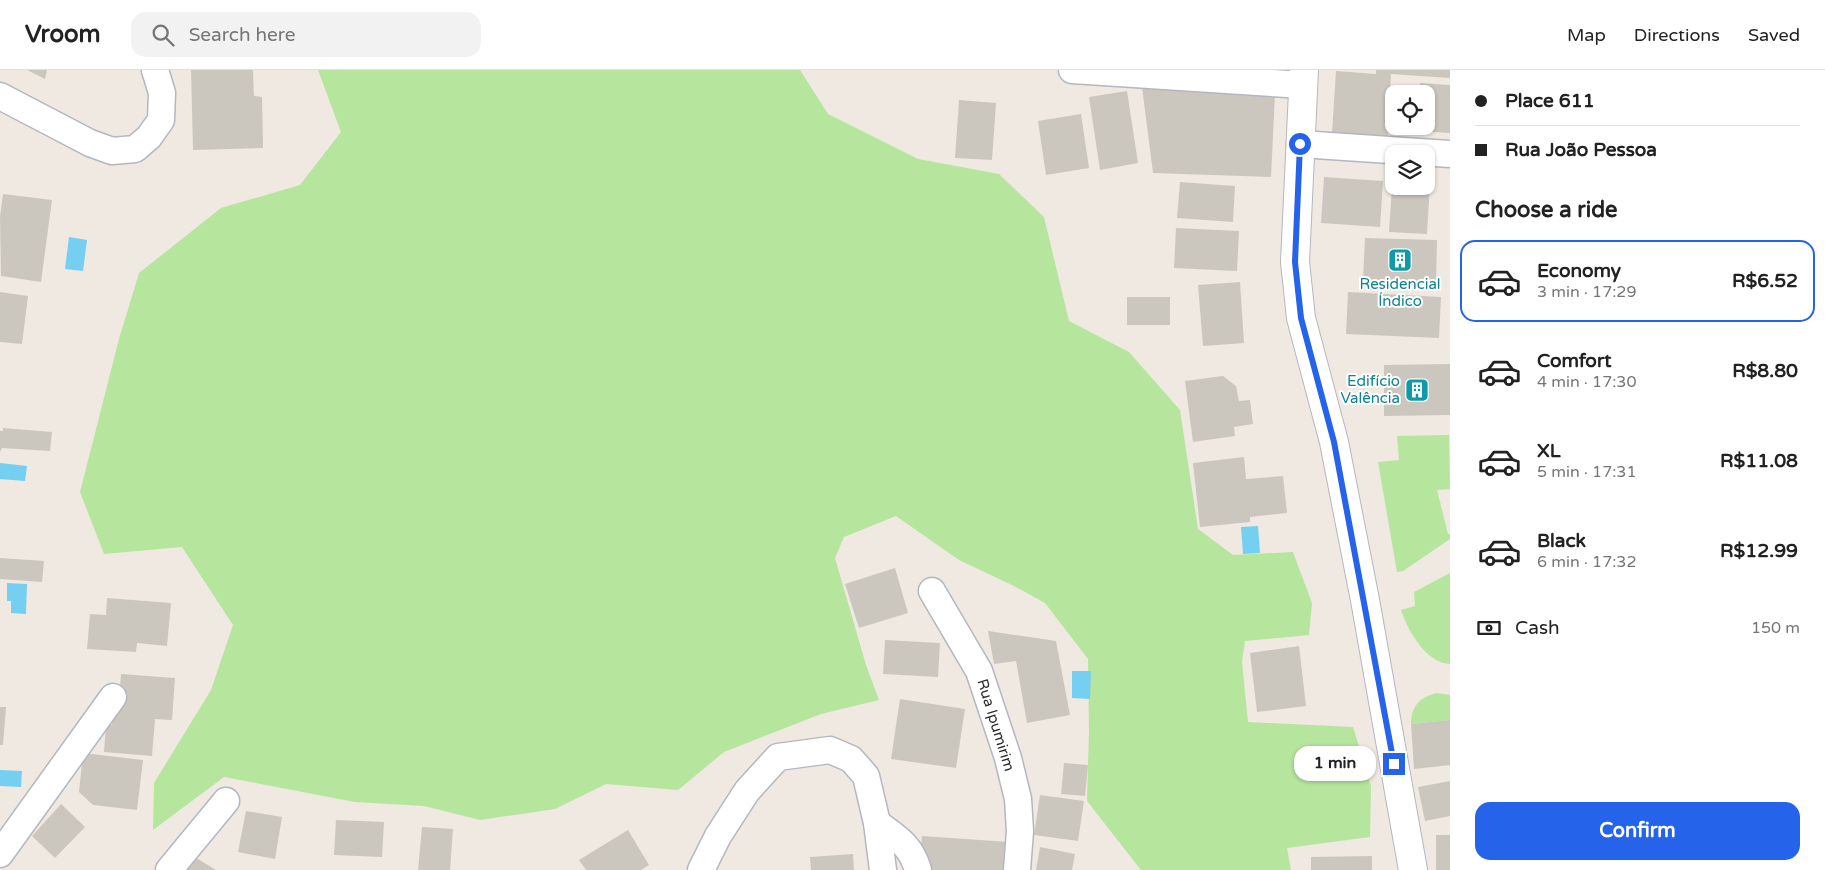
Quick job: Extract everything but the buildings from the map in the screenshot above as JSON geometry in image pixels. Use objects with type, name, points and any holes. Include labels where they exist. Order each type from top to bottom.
[{"type":"main road","points":[[1304,77],[1295,262],[1301,318],[1334,442],[1367,610],[1413,870]]},
{"type":"street","points":[[0,96],[90,143],[112,151],[135,149],[149,137],[161,120],[162,93],[155,70]]},
{"type":"street","points":[[1072,70],[1304,77]]},
{"type":"street","points":[[1300,144],[1450,154]]},
{"type":"street","name":"Rua Ipumirim","points":[[932,592],[980,671],[1008,758],[1018,799],[1020,831],[1017,870]]},
{"type":"street","points":[[0,854],[113,697]]},
{"type":"street","points":[[702,870],[718,836],[747,791],[778,757],[830,750],[850,759],[866,776],[877,823],[883,870]]},
{"type":"street","points":[[169,870],[226,801]]},
{"type":"street","points":[[877,823],[905,844],[914,858],[918,870]]},
{"type":"green space","points":[[318,70],[800,70],[828,114],[918,159],[999,174],[1044,217],[1069,321],[1129,352],[1180,410],[1198,529],[1233,555],[1293,552],[1312,603],[1309,635],[1245,641],[1242,662],[1248,722],[1353,727],[1371,786],[1370,837],[1287,848],[1291,870],[1141,870],[1087,801],[1089,731],[1088,659],[1045,603],[959,560],[896,516],[844,537],[835,558],[866,665],[879,700],[821,714],[724,752],[678,790],[606,784],[555,809],[480,820],[424,806],[355,802],[224,777],[153,830],[154,783],[211,690],[233,625],[182,547],[104,554],[80,492],[119,339],[139,273],[221,208],[300,185],[341,132]]},
{"type":"green space","points":[[1449,435],[1450,489],[1437,490],[1450,539],[1403,571],[1397,572],[1378,462],[1399,460],[1397,436]]},
{"type":"green space","points":[[1450,573],[1450,664],[1433,658],[1426,652],[1413,636],[1401,610],[1415,606],[1414,592]]},
{"type":"green space","points":[[1437,693],[1450,695],[1450,720],[1411,724],[1413,712],[1418,703],[1426,697]]},
{"type":"water","points":[[69,237],[87,240],[83,271],[65,269]]},
{"type":"water","points":[[0,463],[27,466],[25,481],[0,479]]},
{"type":"water","points":[[1258,526],[1260,553],[1243,554],[1241,527]]},
{"type":"water","points":[[7,583],[27,584],[26,614],[11,613],[11,601],[7,601]]},
{"type":"water","points":[[1072,671],[1091,671],[1090,699],[1072,698]]},
{"type":"water","points":[[0,770],[22,771],[21,787],[0,786]]},
{"type":"place","name":"Residencial Índico","points":[[1400,260]]},
{"type":"place","name":"Edifício Valência","points":[[1417,390]]},
{"type":"route","points":[[1300,144],[1295,262],[1301,318],[1334,442],[1365,600],[1394,764]]}]
